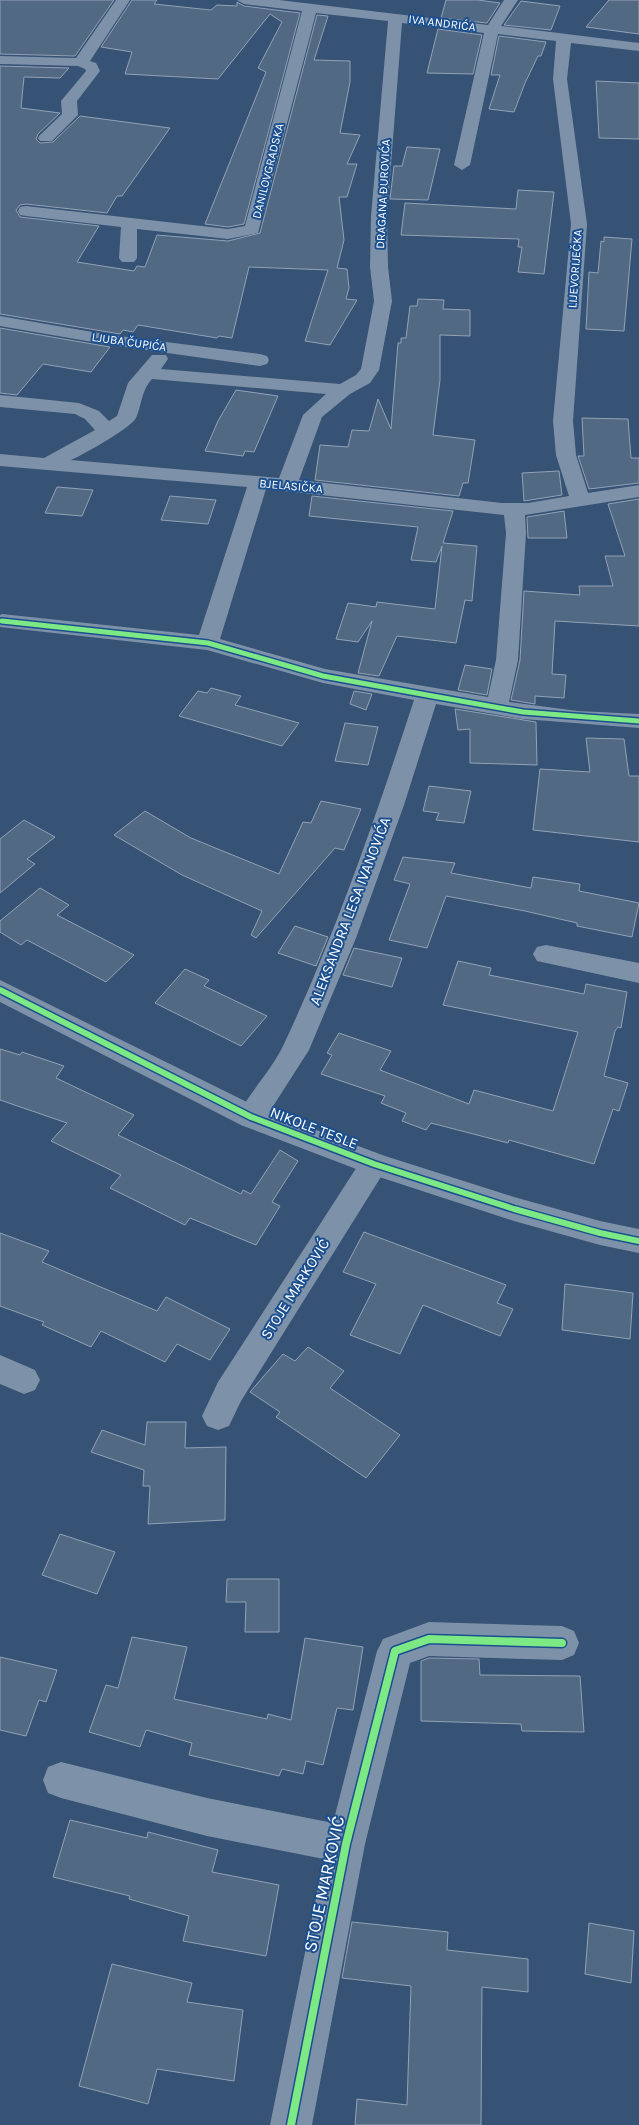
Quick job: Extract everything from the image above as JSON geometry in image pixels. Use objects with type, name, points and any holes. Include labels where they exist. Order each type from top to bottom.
[{"type":"street","points":[[80,62],[86,57],[123,0]]},
{"type":"street","name":"IVA ANDRIĆA","points":[[244,0],[289,3],[310,8],[639,47]]},
{"type":"street","points":[[366,14],[382,0]]},
{"type":"street","points":[[462,165],[492,29],[511,0]]},
{"type":"street","name":"DANILOVGRADSKA","points":[[26,211],[228,234],[252,229],[310,8]]},
{"type":"street","name":"DRAGANA ĐUROVIĆA","points":[[364,401],[383,301],[379,267],[379,216],[395,18]]},
{"type":"street","name":"LIJEVORIJEČKA","points":[[564,38],[560,79],[579,224],[563,421],[566,455],[580,499]]},
{"type":"street","points":[[0,60],[80,62],[91,66],[94,71],[69,101],[70,114],[46,138]]},
{"type":"street","points":[[128,258],[129,223]]},
{"type":"street","name":"LJUBA ČUPIĆA","points":[[0,321],[168,348],[260,360]]},
{"type":"street","points":[[47,464],[108,432],[126,419],[135,387],[168,348]]},
{"type":"street","points":[[287,485],[313,415],[343,390],[363,379],[370,370]]},
{"type":"street","points":[[147,373],[343,390]]},
{"type":"street","points":[[0,401],[79,409],[92,415],[108,432]]},
{"type":"street","name":"BJELASIČKA","points":[[0,460],[287,485],[514,509],[639,491]]},
{"type":"street","points":[[208,642],[258,483]]},
{"type":"street","points":[[497,706],[507,660],[516,533],[514,509]]},
{"type":"street","points":[[2,621],[208,642],[324,676],[427,695],[523,712],[578,718],[639,721]]},
{"type":"street","name":"ALEKSANDRA LESA IVANOVIĆA","points":[[251,1117],[295,1050],[343,938],[392,805],[427,695]]},
{"type":"street","points":[[546,954],[639,973]]},
{"type":"street","name":"NIKOLE TESLE","points":[[0,990],[251,1117],[374,1164],[514,1209],[600,1233],[639,1241]]},
{"type":"street","name":"STOJE MARKOVIĆ","points":[[218,1416],[230,1392],[374,1164]]},
{"type":"street","name":"STOJE MARKOVIĆ","points":[[291,2125],[346,1844],[395,1651],[428,1639],[562,1643]]},
{"type":"street","points":[[61,1780],[207,1818],[346,1844]]},
{"type":"building","points":[[0,0],[114,0],[75,56],[0,54]]},
{"type":"building","points":[[132,0],[157,0],[154,4],[211,10],[217,5],[237,6],[237,2],[244,6],[300,13],[244,224],[228,227],[205,224],[266,72],[258,68],[282,22],[270,14],[218,79],[125,74],[132,52],[101,47]]},
{"type":"building","points":[[446,0],[478,0],[500,3],[487,23],[441,18]]},
{"type":"building","points":[[609,0],[639,0],[639,34],[586,27]]},
{"type":"building","points":[[521,1],[560,6],[551,30],[504,25]]},
{"type":"building","points":[[317,15],[328,16],[314,60],[350,61],[350,82],[340,133],[360,135],[347,164],[357,164],[347,197],[339,197],[344,240],[337,268],[347,269],[349,288],[346,299],[357,300],[330,345],[305,341],[328,270],[249,267],[232,338],[219,336],[217,338],[138,325],[133,332],[123,330],[120,334],[0,314],[0,66],[69,68],[60,78],[24,77],[21,108],[60,113],[38,134],[36,139],[40,143],[53,142],[80,116],[170,128],[122,196],[117,196],[107,213],[26,204],[20,205],[16,210],[20,217],[99,226],[77,262],[134,271],[137,266],[145,267],[157,235],[228,241],[260,233]]},
{"type":"building","points":[[438,29],[482,35],[473,74],[427,73]]},
{"type":"building","points":[[499,36],[546,42],[541,56],[538,56],[525,83],[514,112],[489,109],[500,75],[491,75]]},
{"type":"building","points":[[596,81],[639,83],[639,139],[599,138]]},
{"type":"building","points":[[407,147],[440,149],[428,200],[390,199],[394,166],[402,166]]},
{"type":"building","points":[[518,190],[554,192],[544,274],[518,272],[522,247],[518,247],[519,239],[401,235],[405,203],[516,209]]},
{"type":"building","points":[[604,237],[632,239],[624,331],[586,329],[589,272],[598,273],[601,241],[604,242]]},
{"type":"building","points":[[418,299],[444,300],[443,309],[470,310],[470,336],[440,335],[440,380],[433,435],[475,440],[468,483],[463,483],[459,496],[315,480],[320,445],[348,447],[352,430],[369,431],[378,399],[391,429],[398,343],[401,343],[401,338],[406,338],[410,306],[417,306]]},
{"type":"building","points":[[0,328],[110,347],[91,372],[43,364],[17,395],[0,393]]},
{"type":"building","points":[[236,390],[278,396],[254,452],[245,451],[243,456],[205,451],[218,421]]},
{"type":"building","points":[[582,418],[628,419],[631,458],[639,458],[639,483],[589,489],[578,456],[584,456]]},
{"type":"building","points":[[559,471],[562,495],[524,501],[522,473]]},
{"type":"building","points":[[57,487],[93,490],[82,516],[45,513]]},
{"type":"building","points":[[170,496],[216,500],[208,524],[161,520]]},
{"type":"building","points":[[312,496],[453,511],[443,543],[477,546],[472,601],[465,600],[456,643],[397,636],[379,676],[358,673],[372,621],[358,642],[336,639],[348,603],[376,607],[377,602],[435,609],[442,546],[436,562],[411,560],[418,527],[309,516]]},
{"type":"building","points":[[639,499],[639,626],[555,621],[552,674],[566,675],[564,698],[535,696],[535,704],[511,700],[520,660],[524,591],[580,595],[579,586],[613,586],[605,556],[625,556],[608,504]]},
{"type":"building","points":[[564,511],[567,538],[528,538],[527,517]]},
{"type":"building","points":[[465,665],[492,669],[487,695],[458,690]]},
{"type":"building","points":[[211,688],[241,696],[235,705],[299,723],[282,746],[179,716],[198,691],[207,693]]},
{"type":"building","points":[[354,691],[372,694],[366,710],[350,704]]},
{"type":"building","points":[[455,709],[536,722],[537,765],[470,763],[470,729],[458,730]]},
{"type":"building","points":[[345,723],[378,727],[368,765],[335,761]]},
{"type":"building","points":[[586,738],[624,739],[629,776],[639,776],[639,842],[533,830],[540,769],[590,772]]},
{"type":"building","points":[[429,786],[471,791],[464,823],[436,820],[439,813],[423,811]]},
{"type":"building","points":[[321,801],[361,809],[344,850],[335,848],[256,938],[251,935],[262,911],[182,875],[114,835],[145,811],[191,838],[279,874],[303,822],[311,823]]},
{"type":"building","points":[[24,820],[55,837],[27,859],[35,864],[0,893],[0,839]]},
{"type":"building","points":[[403,857],[455,863],[451,873],[531,888],[533,877],[580,884],[579,891],[639,903],[632,937],[577,926],[577,923],[525,911],[446,896],[427,948],[389,940],[410,884],[394,880]]},
{"type":"building","points":[[40,888],[69,905],[57,915],[134,955],[106,982],[27,940],[21,945],[0,932],[0,921]]},
{"type":"building","points":[[295,926],[328,937],[316,966],[278,953]]},
{"type":"building","points":[[354,948],[402,958],[392,987],[343,975]]},
{"type":"building","points":[[458,961],[491,968],[489,975],[584,994],[586,984],[627,992],[621,1028],[618,1027],[615,1031],[604,1076],[628,1083],[619,1111],[613,1109],[594,1164],[509,1140],[508,1143],[431,1123],[426,1130],[402,1121],[406,1113],[381,1103],[385,1096],[321,1074],[332,1055],[327,1053],[339,1033],[391,1051],[380,1070],[469,1104],[474,1090],[553,1111],[578,1032],[443,1005]]},
{"type":"building","points":[[185,969],[209,980],[204,986],[267,1016],[241,1046],[155,1003]]},
{"type":"building","points":[[0,1049],[20,1055],[22,1052],[64,1066],[56,1078],[134,1115],[118,1135],[241,1194],[243,1190],[251,1194],[280,1150],[298,1161],[272,1202],[280,1206],[256,1245],[190,1218],[185,1225],[110,1188],[121,1175],[51,1141],[67,1123],[0,1100]]},
{"type":"building","points":[[364,1232],[506,1285],[497,1303],[513,1309],[500,1336],[423,1305],[400,1354],[350,1335],[376,1284],[343,1272]]},
{"type":"building","points":[[0,1233],[49,1251],[42,1262],[157,1311],[166,1297],[230,1329],[210,1360],[177,1344],[165,1362],[101,1331],[91,1347],[42,1325],[44,1322],[0,1306]]},
{"type":"building","points":[[565,1284],[633,1293],[630,1339],[562,1330]]},
{"type":"building","points":[[308,1347],[344,1371],[330,1388],[400,1435],[366,1478],[276,1417],[280,1412],[250,1392],[283,1354],[295,1361]]},
{"type":"building","points":[[147,1422],[186,1422],[185,1448],[226,1447],[225,1520],[148,1524],[150,1486],[143,1486],[144,1470],[91,1452],[102,1430],[145,1445]]},
{"type":"building","points":[[60,1534],[115,1552],[97,1594],[42,1575]]},
{"type":"building","points":[[227,1579],[279,1579],[279,1632],[245,1632],[246,1602],[226,1602]]},
{"type":"building","points":[[132,1637],[187,1647],[174,1699],[267,1719],[268,1714],[291,1720],[305,1638],[363,1647],[353,1710],[337,1708],[323,1765],[306,1761],[303,1774],[282,1769],[279,1776],[189,1755],[192,1743],[146,1730],[140,1747],[89,1732],[106,1685],[118,1688]]},
{"type":"building","points":[[0,1657],[57,1670],[46,1702],[39,1700],[26,1736],[0,1730]]},
{"type":"building","points":[[429,1658],[479,1659],[480,1675],[580,1676],[584,1732],[522,1731],[521,1724],[421,1721],[421,1661]]},
{"type":"building","points":[[70,1820],[147,1838],[148,1832],[218,1850],[212,1872],[279,1885],[266,1956],[183,1941],[189,1916],[129,1899],[130,1896],[53,1877]]},
{"type":"building","points":[[352,1922],[448,1932],[447,1950],[528,1959],[528,1992],[482,1987],[481,2125],[355,2125],[357,2099],[407,2105],[411,1986],[342,1978]]},
{"type":"building","points":[[589,1923],[634,1931],[631,1983],[585,1974]]},
{"type":"building","points":[[112,1964],[192,1983],[187,2002],[243,2010],[234,2081],[157,2069],[148,2104],[79,2086]]},
{"type":"cycle path","points":[[2,621],[208,643],[323,676],[427,695],[523,712],[578,718],[639,721]]},
{"type":"cycle path","points":[[0,990],[251,1117],[374,1164],[514,1209],[600,1233],[639,1241]]},
{"type":"cycle path","points":[[291,2125],[346,1844],[395,1651],[429,1639],[562,1643]]}]
